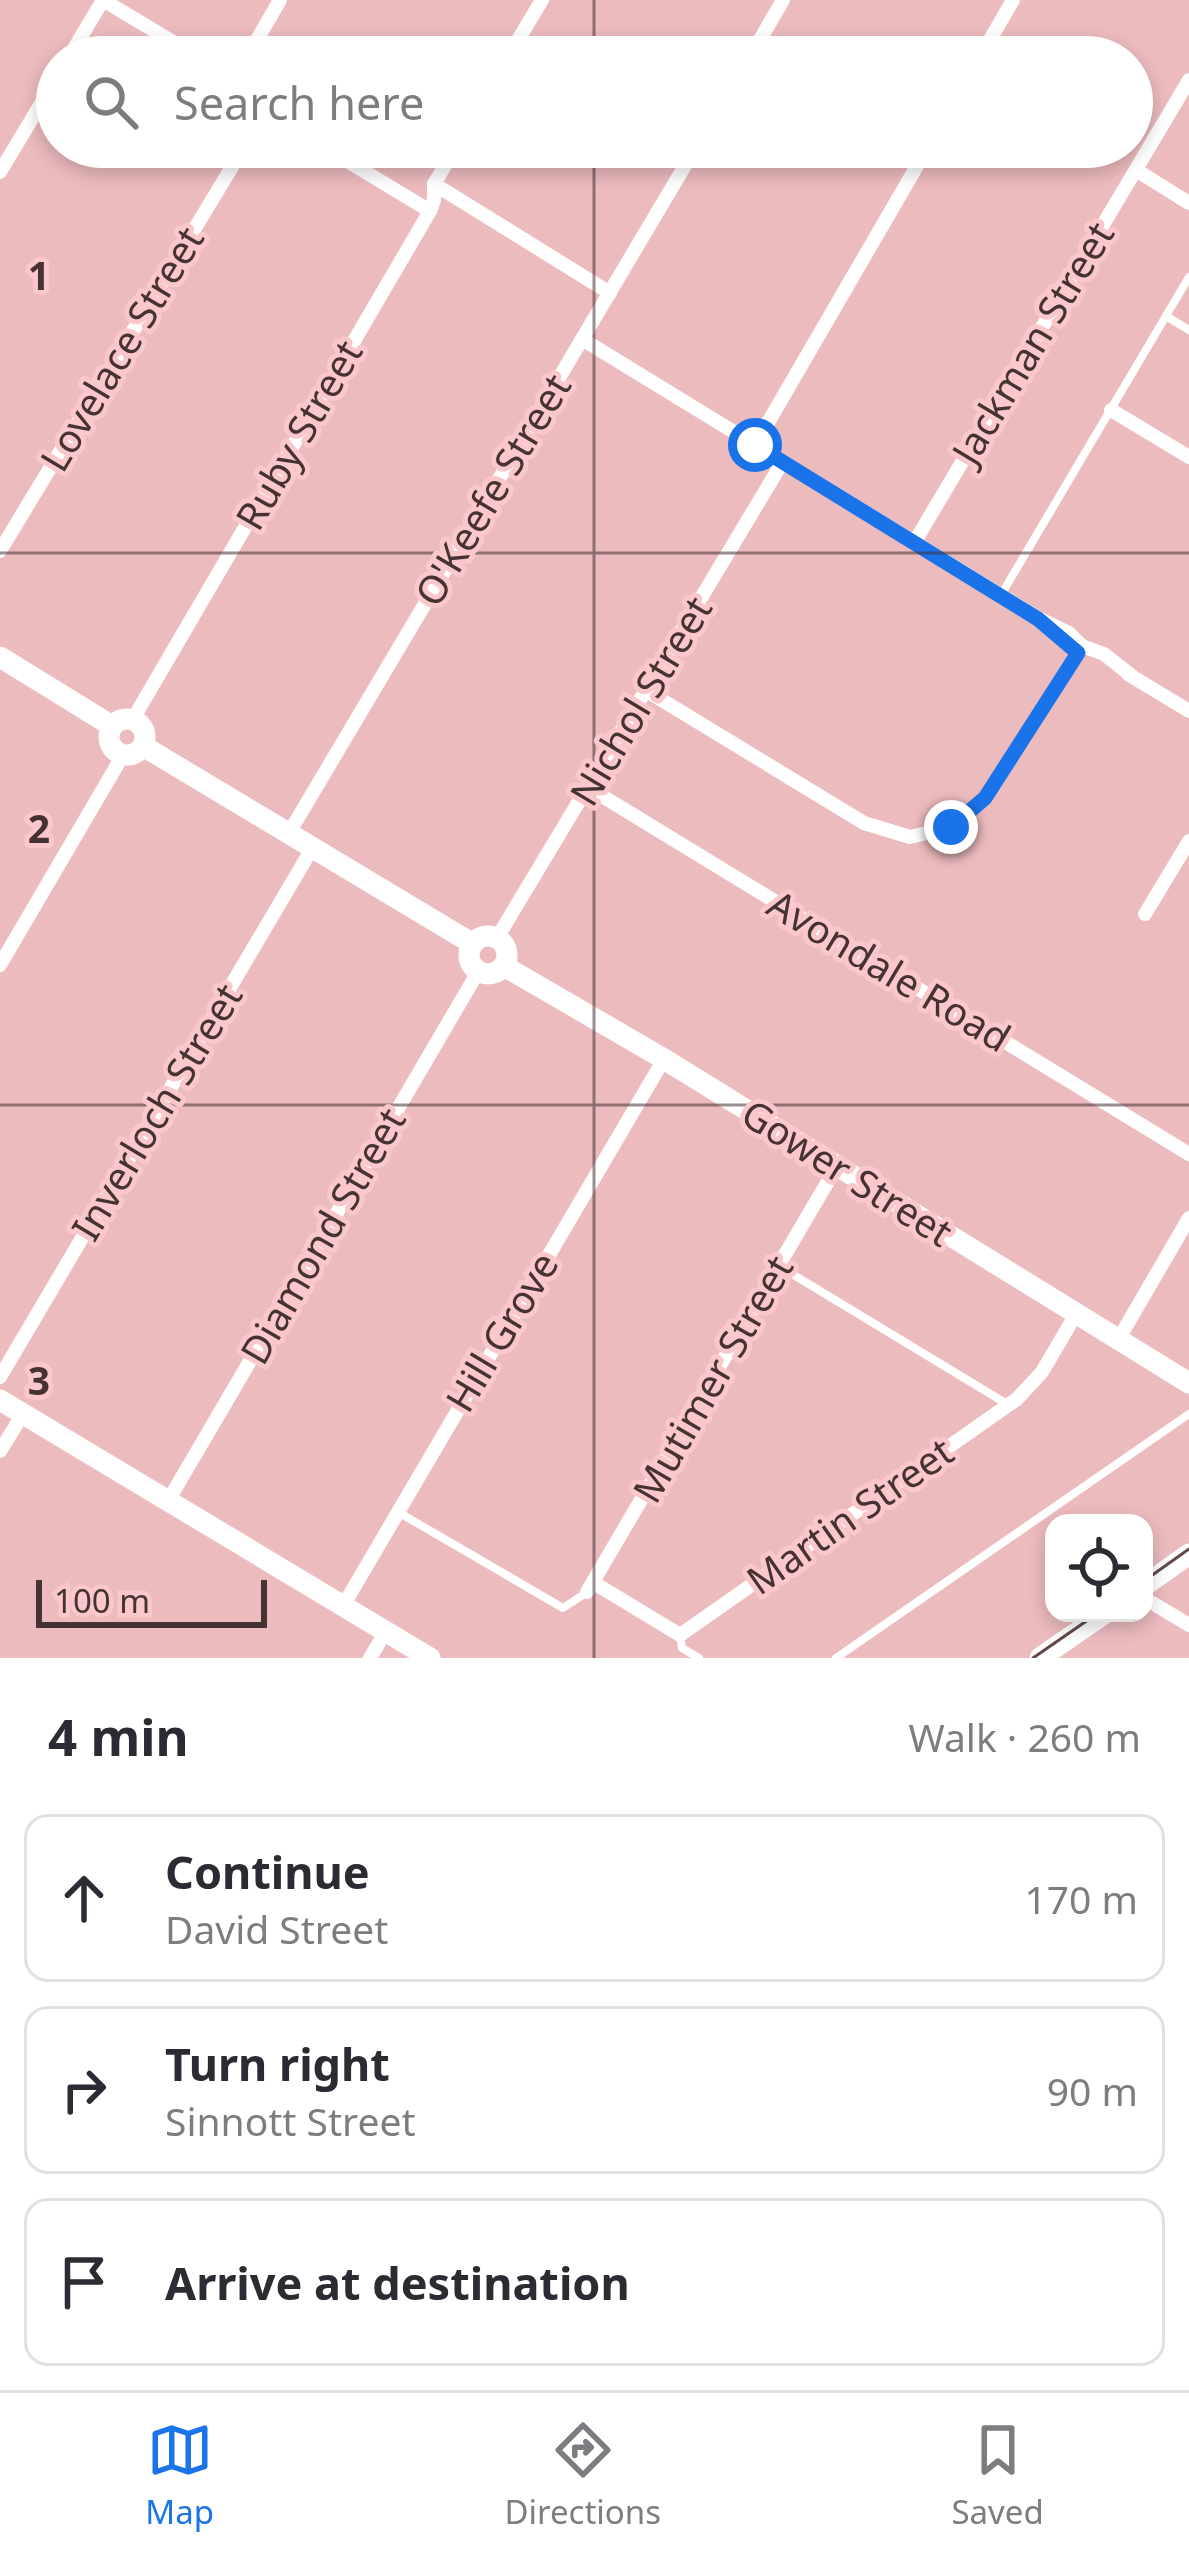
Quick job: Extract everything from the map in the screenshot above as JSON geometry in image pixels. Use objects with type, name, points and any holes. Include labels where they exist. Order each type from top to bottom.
[{"type":"street","points":[[82,36],[103,0],[163,36]]},
{"type":"street","points":[[259,36],[280,0]]},
{"type":"street","points":[[521,36],[542,0]]},
{"type":"street","points":[[762,36],[783,0]]},
{"type":"street","points":[[992,36],[1013,0]]},
{"type":"street","name":"Jackman Street","points":[[1153,141],[1189,80]]},
{"type":"street","points":[[0,172],[36,111]]},
{"type":"street","name":"Lovelace Street","points":[[0,551],[231,168]]},
{"type":"street","points":[[358,168],[430,212]]},
{"type":"street","name":"Ruby Street","points":[[122,723],[430,212],[434,184],[444,168]]},
{"type":"street","name":"O'Keefe Street","points":[[289,833],[684,168]]},
{"type":"street","points":[[755,445],[916,168]]},
{"type":"street","points":[[1136,170],[1189,203]]},
{"type":"street","name":"Jackman Street","points":[[914,543],[1136,170]]},
{"type":"street","points":[[434,184],[610,293]]},
{"type":"street","points":[[582,339],[1038,619],[1069,633],[1080,650],[1104,653],[1189,711]]},
{"type":"street","points":[[1111,410],[1189,457]]},
{"type":"street","name":"Nichol Street","points":[[497,938],[782,463]]},
{"type":"street","points":[[647,691],[864,824],[910,837],[951,827],[985,798],[1080,650]]},
{"type":"street","points":[[0,658],[122,723],[143,727],[146,740],[133,750],[0,965]]},
{"type":"street","points":[[122,723],[109,740],[111,747],[133,750],[289,833],[473,944]]},
{"type":"street","name":"Avondale Road","points":[[589,788],[1189,1154]]},
{"type":"street","points":[[1144,914],[1189,841]]},
{"type":"street","name":"Inverloch Street","points":[[0,1377],[313,847]]},
{"type":"street","points":[[483,937],[497,938],[507,951],[504,966],[494,973],[478,972],[470,958],[473,944],[483,937]]},
{"type":"street","name":"Gower Street","points":[[504,966],[664,1059],[1189,1383]]},
{"type":"street","name":"Diamond Street","points":[[168,1501],[478,972]]},
{"type":"street","name":"Hill Grove","points":[[343,1606],[664,1059]]},
{"type":"street","name":"Mutimer Street","points":[[591,1587],[837,1166]]},
{"type":"street","points":[[1118,1340],[1189,1218]]},
{"type":"street","name":"Martin Street","points":[[680,1635],[1030,1388],[1076,1314]]},
{"type":"street","points":[[0,1400],[430,1658]]},
{"type":"street","points":[[0,1451],[22,1414]]},
{"type":"street","points":[[1153,1580],[1189,1554]]},
{"type":"street","points":[[591,1587],[680,1635]]},
{"type":"street","points":[[1153,1603],[1189,1625]]},
{"type":"street","points":[[1040,1658],[1092,1622]]},
{"type":"street","points":[[370,1658],[386,1631]]},
{"type":"lane","points":[[1001,595],[1189,278]]},
{"type":"lane","points":[[1166,316],[1189,330]]},
{"type":"lane","points":[[778,1266],[1009,1405]]},
{"type":"lane","points":[[836,1658],[1189,1414]]},
{"type":"lane","points":[[396,1511],[563,1608],[591,1587]]},
{"type":"lane","points":[[680,1635],[682,1648],[699,1658]]},
{"type":"tram line","points":[[1153,1575],[1189,1549]]},
{"type":"tram line","points":[[1033,1658],[1085,1622]]},
{"type":"route","points":[[755,445],[1038,619],[1078,653],[985,798],[951,827]]}]
